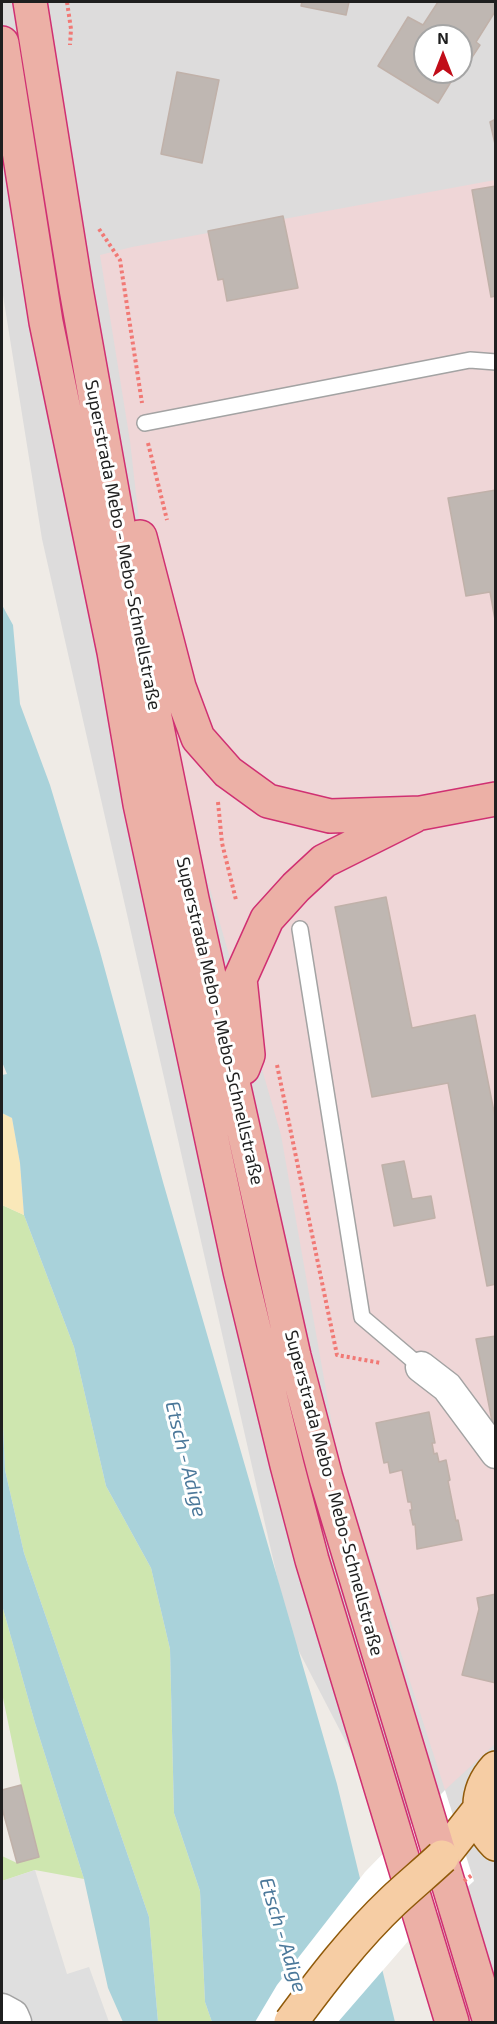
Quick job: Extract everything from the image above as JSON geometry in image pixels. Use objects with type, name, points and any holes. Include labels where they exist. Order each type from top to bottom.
[{"type":"highway","name":"Superstrada Mebo - Mebo-Schnellstraße","points":[[30,2],[76,289],[135,619],[192,899],[294,1356],[313,1431],[487,1991],[490,2022]]},
{"type":"highway","name":"Superstrada Mebo - Mebo-Schnellstraße","points":[[2,43],[46,322],[114,652],[140,804],[240,1271],[286,1465],[312,1560],[452,2022]]},
{"type":"highway","points":[[76,289],[179,687],[198,738],[228,772],[268,801],[330,816],[421,813],[495,798]]},
{"type":"highway","points":[[236,1089],[248,1055],[240,980],[267,919],[324,861],[421,813]]},
{"type":"main road","points":[[291,2022],[354,1942],[392,1901],[473,1841],[480,1795],[485,1781],[495,1768]]},
{"type":"street","points":[[421,1367],[447,1387],[495,1453]]},
{"type":"street","points":[[2,2009],[13,2015],[16,2022]]},
{"type":"lane","points":[[145,423],[470,360],[495,362]]},
{"type":"lane","points":[[300,929],[362,1317],[421,1367]]},
{"type":"path","points":[[94,221],[120,260],[145,423],[169,528]]},
{"type":"path","points":[[217,797],[222,843],[236,900]]},
{"type":"path","points":[[288,1123],[337,1355],[370,1362],[421,1367]]},
{"type":"shaded area","points":[[2,2],[495,2],[495,2022],[491,2022],[290,1634],[42,539],[2,289]]},
{"type":"shaded area","points":[[495,180],[496,1743],[445,1790],[338,1458],[281,1135],[202,861],[148,600],[130,441],[100,255],[132,247]]},
{"type":"shaded area","points":[[35,1870],[67,1974],[89,1967],[109,2022],[16,2022],[2,2009],[2,1881]]},
{"type":"green space","points":[[2,1205],[24,1215],[74,1347],[106,1486],[151,1568],[170,1649],[174,1813],[200,1891],[205,2002],[212,2022],[158,2022],[149,1917],[24,1553],[5,1470],[2,1405]]},
{"type":"green space","points":[[2,1605],[35,1723],[84,1879],[35,1870],[2,1881],[2,1856],[17,1863],[39,1857],[2,1693]]},
{"type":"sand","points":[[2,1113],[12,1118],[20,1163],[24,1215],[2,1205]]},
{"type":"water","name":"Etsch - Adige","points":[[2,605],[13,625],[20,704],[50,785],[99,948],[163,1182],[337,1784],[395,2022],[212,2022],[205,2002],[200,1891],[174,1813],[170,1649],[151,1568],[106,1486],[74,1347],[24,1215],[20,1163],[12,1118],[2,1113],[2,1075],[7,1074],[2,1062]]},
{"type":"water","points":[[2,1405],[5,1470],[24,1553],[149,1917],[158,2022],[123,2022],[108,1988],[84,1879],[35,1723],[2,1605]]},
{"type":"pier","points":[[445,1790],[474,1881],[410,1939],[338,2022],[255,2022],[277,1985],[365,1872]]},
{"type":"building","points":[[302,2],[349,2],[346,15],[301,6]]},
{"type":"building","points":[[438,2],[496,2],[496,10],[476,42],[480,45],[473,56],[473,24],[424,24]]},
{"type":"building","points":[[408,17],[421,24],[413,24],[413,84],[450,84],[438,103],[378,66]]},
{"type":"building","points":[[177,72],[219,80],[202,163],[161,154]]},
{"type":"building","points":[[496,119],[496,144],[495,144],[490,122]]},
{"type":"building","points":[[496,186],[496,296],[491,297],[472,190]]},
{"type":"building","points":[[283,216],[298,288],[227,301],[223,279],[218,280],[208,231]]},
{"type":"building","points":[[496,490],[496,625],[490,592],[466,596],[448,498]]},
{"type":"building","points":[[386,897],[412,1028],[475,1015],[496,1122],[496,1284],[487,1286],[448,1083],[372,1097],[335,907]]},
{"type":"building","points":[[404,1161],[412,1199],[431,1196],[435,1218],[394,1226],[382,1165]]},
{"type":"building","points":[[496,1336],[496,1424],[492,1421],[476,1339]]},
{"type":"building","points":[[429,1412],[435,1443],[432,1443],[434,1454],[437,1453],[439,1462],[446,1460],[456,1521],[458,1520],[462,1540],[417,1549],[415,1524],[413,1525],[410,1510],[412,1510],[411,1502],[408,1502],[402,1470],[390,1473],[388,1462],[384,1463],[376,1423]]},
{"type":"building","points":[[496,1594],[496,1683],[462,1675],[479,1609],[477,1598]]},
{"type":"building","points":[[21,1785],[39,1857],[17,1863],[2,1808],[2,1790]]}]
